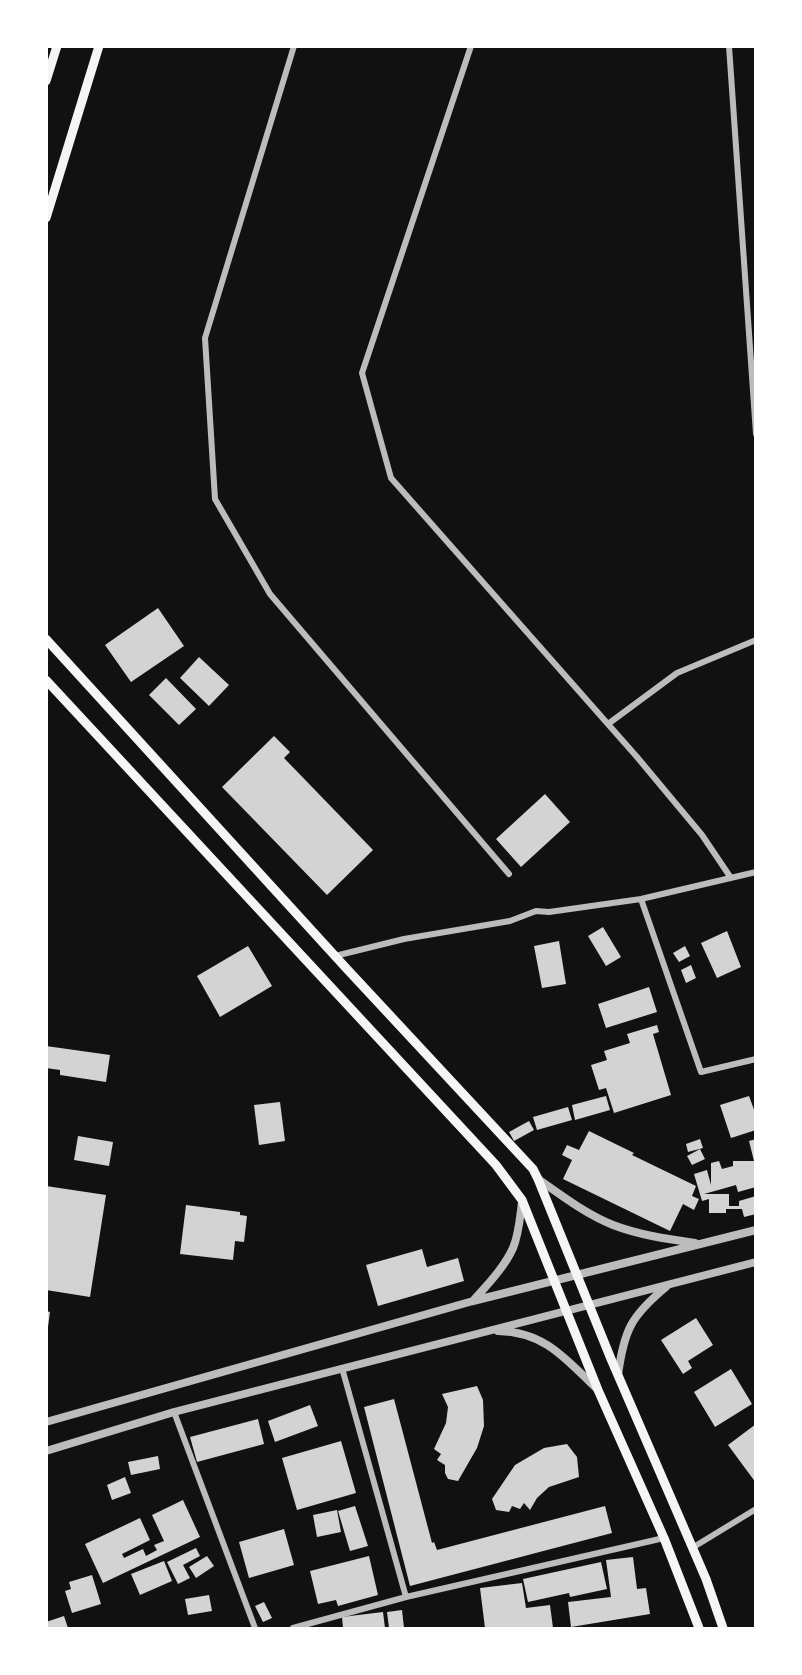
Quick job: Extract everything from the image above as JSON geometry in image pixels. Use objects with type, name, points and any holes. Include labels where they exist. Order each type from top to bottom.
[{"type":"main road","points":[[46,81],[57,46]]},
{"type":"main road","points":[[46,218],[99,46]]},
{"type":"main road","points":[[46,639],[335,956],[524,1158],[538,1179],[618,1377],[706,1580],[723,1629]]},
{"type":"main road","points":[[46,680],[496,1165],[522,1200],[598,1390],[664,1538],[699,1629]]},
{"type":"street","points":[[294,46],[205,338],[215,499],[270,594],[509,874]]},
{"type":"street","points":[[471,46],[362,373],[391,478],[608,724],[702,835],[731,878]]},
{"type":"street","points":[[729,46],[756,434]]},
{"type":"street","points":[[608,724],[677,673],[756,640]]},
{"type":"street","points":[[335,956],[404,939],[510,921],[536,911],[549,912],[641,898],[756,873]]},
{"type":"street","points":[[641,898],[701,1072],[756,1059]]},
{"type":"street","points":[[538,1179],[579,1207],[611,1224],[653,1236],[699,1244]]},
{"type":"street","points":[[472,1301],[513,1248],[519,1228],[522,1200]]},
{"type":"street","points":[[46,1422],[472,1301],[756,1230]]},
{"type":"street","points":[[46,1451],[174,1412],[756,1262]]},
{"type":"street","points":[[618,1377],[622,1348],[633,1321],[648,1302],[670,1284]]},
{"type":"street","points":[[487,1331],[516,1331],[547,1344],[598,1390]]},
{"type":"street","points":[[342,1368],[406,1597]]},
{"type":"street","points":[[174,1412],[255,1629]]},
{"type":"street","points":[[692,1548],[756,1509]]},
{"type":"street","points":[[293,1629],[406,1597],[664,1538]]},
{"type":"building","points":[[158,608],[184,646],[131,682],[105,645]]},
{"type":"building","points":[[199,657],[229,685],[209,706],[180,678]]},
{"type":"building","points":[[166,678],[196,709],[179,725],[149,695]]},
{"type":"building","points":[[274,736],[290,752],[284,758],[373,850],[327,895],[222,787]]},
{"type":"building","points":[[545,794],[570,822],[521,867],[496,839]]},
{"type":"building","points":[[603,927],[621,957],[606,966],[588,936]]},
{"type":"building","points":[[727,931],[741,967],[717,978],[701,943]]},
{"type":"building","points":[[559,941],[566,984],[542,988],[534,946]]},
{"type":"building","points":[[248,946],[272,986],[220,1017],[197,976]]},
{"type":"building","points":[[685,946],[690,956],[679,962],[673,953]]},
{"type":"building","points":[[691,965],[696,978],[686,983],[681,970]]},
{"type":"building","points":[[649,987],[657,1012],[606,1028],[598,1004]]},
{"type":"building","points":[[657,1025],[659,1032],[653,1034],[671,1095],[614,1113],[606,1088],[599,1090],[591,1065],[607,1060],[604,1051],[630,1043],[627,1034]]},
{"type":"building","points":[[46,1046],[110,1055],[106,1082],[60,1075],[60,1070],[46,1068]]},
{"type":"building","points":[[606,1096],[610,1110],[575,1120],[572,1105]]},
{"type":"building","points":[[749,1096],[756,1115],[756,1130],[731,1138],[720,1105]]},
{"type":"building","points":[[280,1102],[285,1141],[259,1145],[254,1105]]},
{"type":"building","points":[[568,1107],[572,1120],[537,1130],[533,1117]]},
{"type":"building","points":[[529,1121],[534,1130],[514,1141],[509,1132]]},
{"type":"building","points":[[589,1131],[696,1186],[692,1196],[699,1199],[694,1210],[683,1204],[670,1231],[563,1179],[572,1160],[562,1155],[567,1145],[579,1150]]},
{"type":"building","points":[[78,1136],[113,1142],[109,1166],[74,1160]]},
{"type":"building","points":[[700,1139],[703,1148],[688,1152],[686,1144]]},
{"type":"building","points":[[756,1139],[756,1187],[738,1192],[736,1185],[704,1194],[729,1194],[729,1206],[739,1206],[739,1201],[756,1196],[756,1214],[744,1217],[742,1209],[726,1209],[726,1213],[709,1213],[709,1199],[702,1201],[694,1174],[707,1170],[711,1185],[711,1163],[719,1161],[722,1169],[733,1166],[733,1161],[754,1161],[749,1141]]},
{"type":"building","points":[[700,1149],[705,1159],[692,1165],[687,1156]]},
{"type":"building","points":[[46,1186],[106,1195],[90,1297],[46,1290]]},
{"type":"building","points":[[186,1205],[240,1212],[240,1215],[247,1216],[244,1242],[235,1241],[233,1260],[180,1254]]},
{"type":"building","points":[[422,1249],[427,1267],[458,1258],[464,1281],[378,1306],[366,1265]]},
{"type":"building","points":[[46,1311],[50,1312],[48,1327],[46,1327]]},
{"type":"building","points":[[696,1318],[713,1345],[688,1361],[692,1368],[683,1374],[661,1340]]},
{"type":"building","points":[[731,1369],[752,1404],[715,1427],[694,1392]]},
{"type":"building","points":[[477,1386],[483,1400],[484,1426],[477,1448],[458,1481],[448,1479],[445,1465],[437,1460],[441,1454],[434,1449],[446,1423],[448,1407],[442,1394]]},
{"type":"building","points":[[394,1399],[432,1543],[434,1542],[437,1550],[605,1506],[612,1533],[410,1586],[364,1407]]},
{"type":"building","points":[[310,1405],[318,1426],[275,1442],[268,1421]]},
{"type":"building","points":[[258,1419],[264,1444],[197,1462],[190,1437]]},
{"type":"building","points":[[756,1424],[756,1483],[728,1445]]},
{"type":"building","points":[[341,1441],[356,1493],[297,1510],[282,1458]]},
{"type":"building","points":[[567,1444],[577,1457],[579,1477],[549,1487],[537,1498],[530,1510],[524,1503],[520,1509],[512,1506],[509,1512],[496,1510],[492,1499],[515,1465],[544,1448]]},
{"type":"building","points":[[158,1456],[160,1469],[131,1475],[128,1462]]},
{"type":"building","points":[[125,1477],[131,1493],[112,1500],[107,1485]]},
{"type":"building","points":[[183,1500],[200,1537],[103,1583],[85,1544],[140,1518],[150,1540],[122,1554],[124,1558],[143,1549],[146,1556],[157,1550],[154,1545],[164,1541],[152,1515]]},
{"type":"building","points":[[355,1506],[368,1546],[350,1551],[338,1511]]},
{"type":"building","points":[[337,1510],[341,1532],[317,1537],[313,1515]]},
{"type":"building","points":[[284,1529],[294,1565],[249,1578],[239,1542]]},
{"type":"building","points":[[196,1548],[200,1556],[183,1565],[190,1578],[178,1584],[167,1562]]},
{"type":"building","points":[[207,1556],[214,1566],[196,1578],[189,1567]]},
{"type":"building","points":[[369,1556],[378,1595],[338,1606],[336,1600],[318,1604],[310,1571]]},
{"type":"building","points":[[633,1557],[637,1589],[646,1588],[650,1614],[571,1627],[568,1602],[611,1597],[606,1560]]},
{"type":"building","points":[[164,1561],[172,1581],[140,1595],[131,1574]]},
{"type":"building","points":[[601,1562],[607,1589],[570,1597],[569,1593],[528,1602],[523,1579]]},
{"type":"building","points":[[92,1575],[101,1604],[72,1613],[65,1591],[71,1589],[69,1582]]},
{"type":"building","points":[[522,1583],[526,1608],[550,1605],[553,1628],[485,1628],[480,1588]]},
{"type":"building","points":[[209,1595],[212,1611],[188,1615],[185,1599]]},
{"type":"building","points":[[264,1602],[272,1618],[263,1622],[255,1606]]},
{"type":"building","points":[[402,1610],[404,1628],[389,1628],[387,1612]]},
{"type":"building","points":[[383,1612],[385,1628],[343,1628],[342,1617]]},
{"type":"building","points":[[64,1616],[68,1628],[46,1628],[46,1622]]}]
